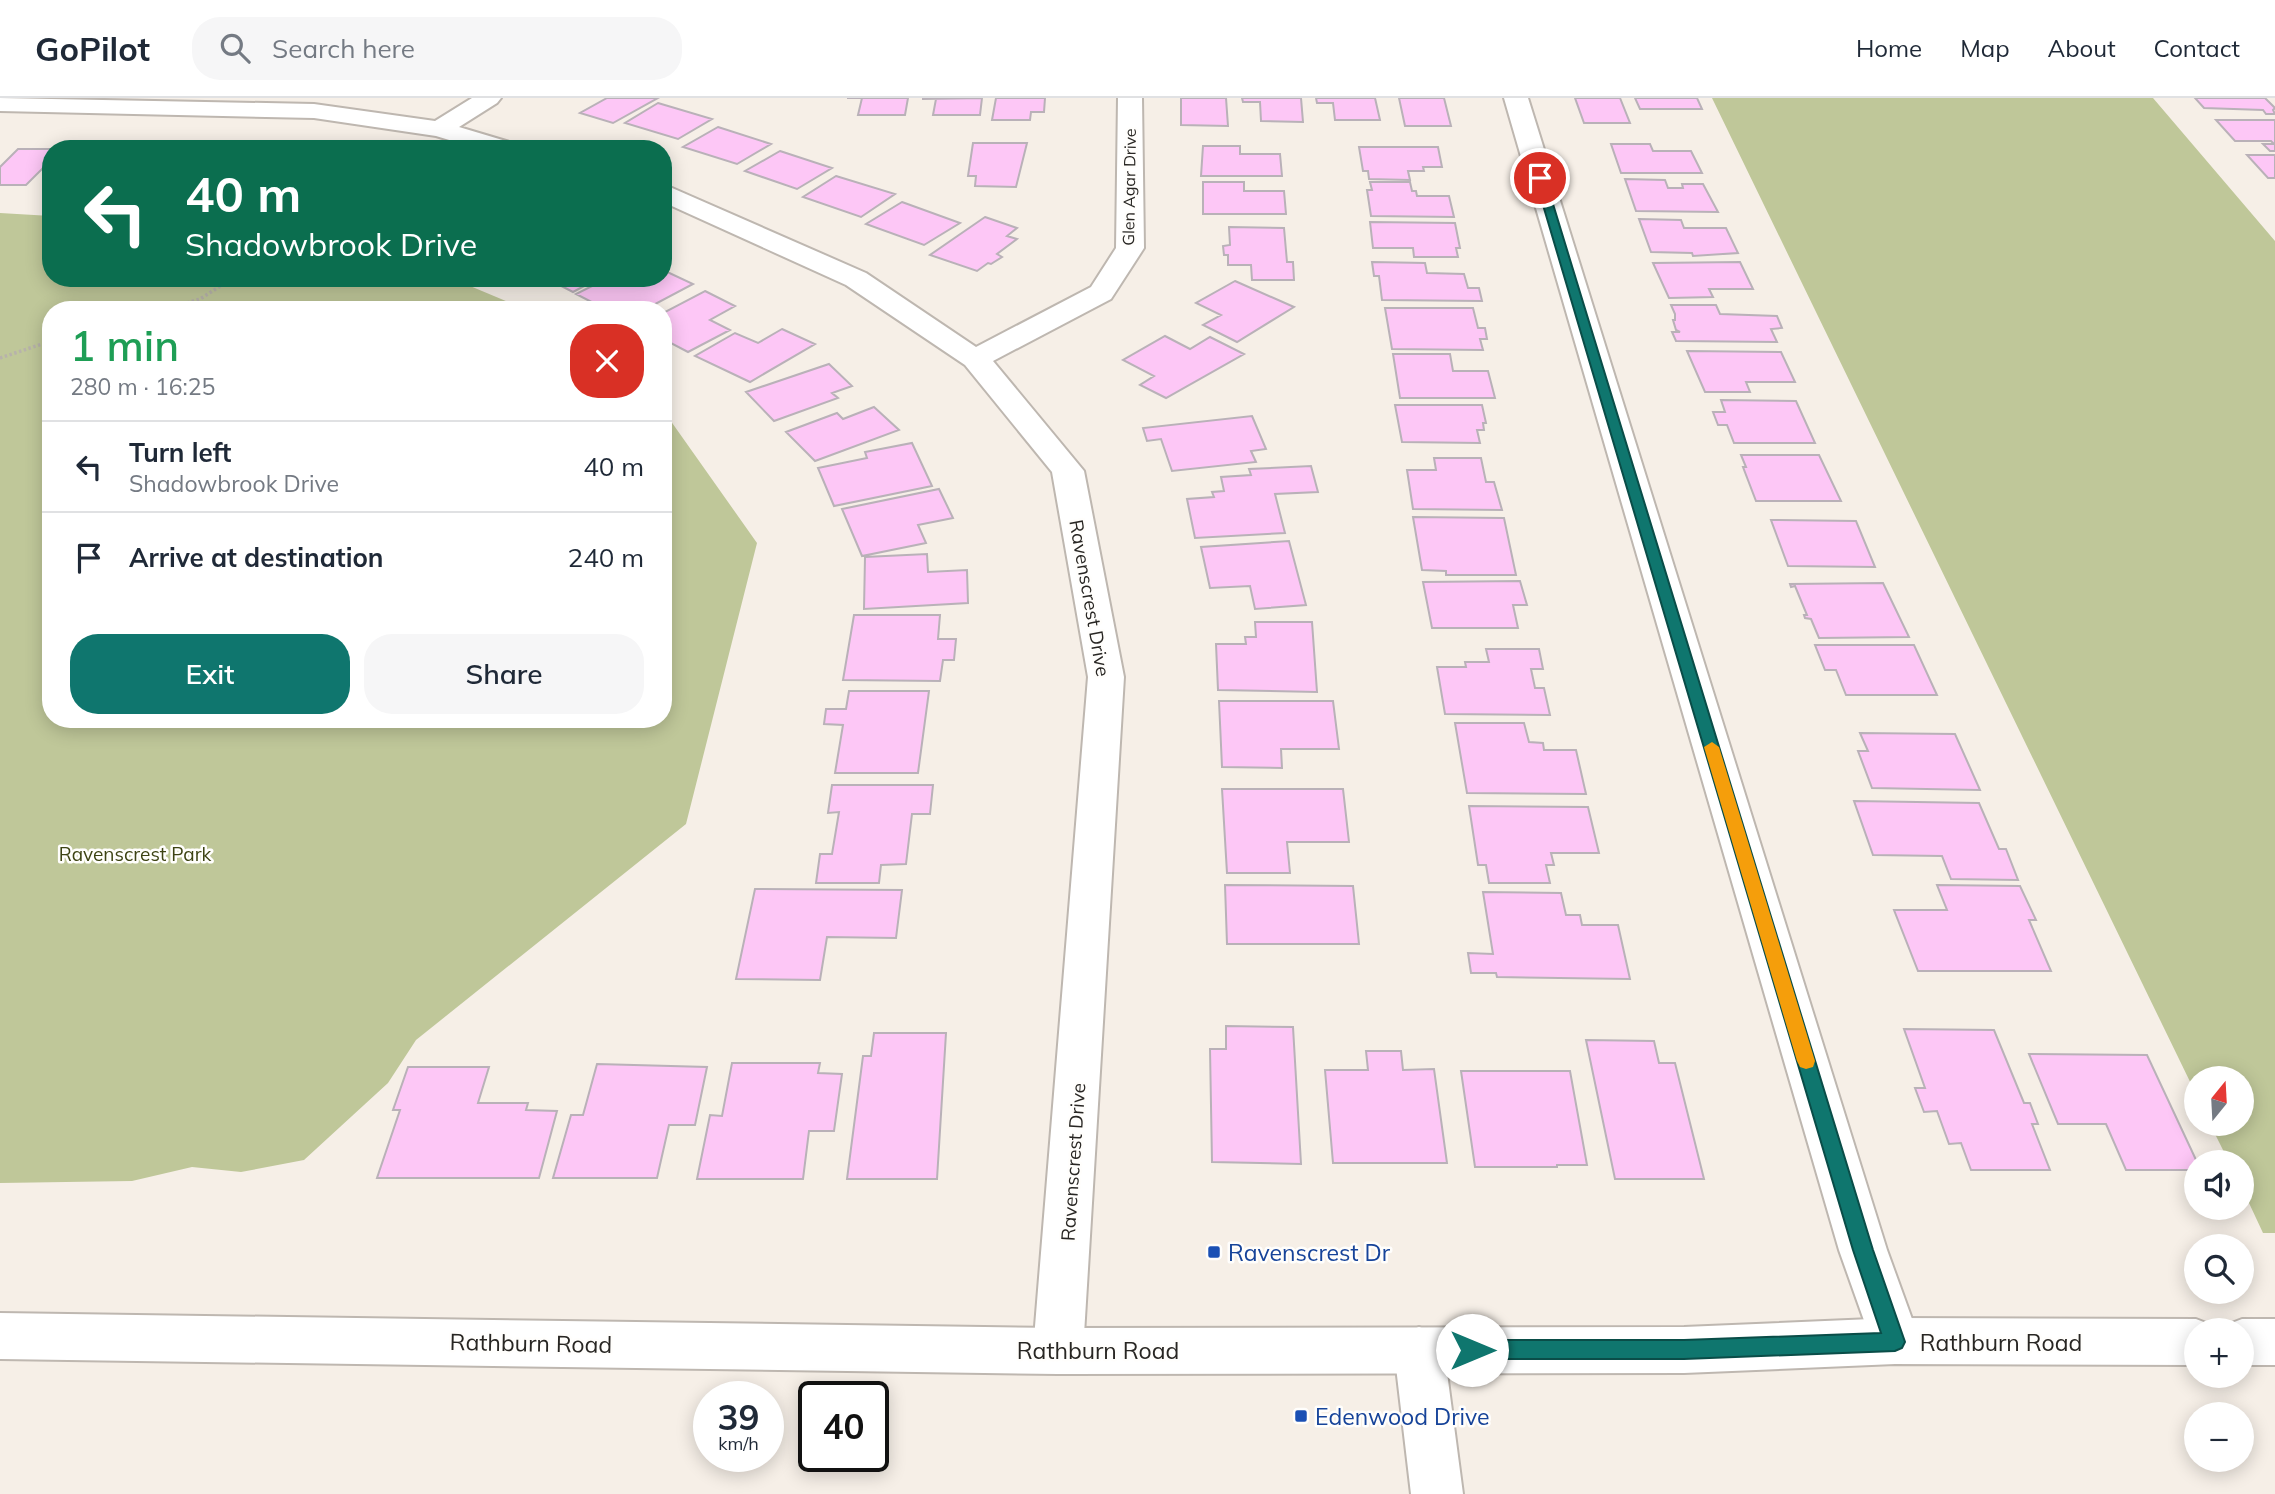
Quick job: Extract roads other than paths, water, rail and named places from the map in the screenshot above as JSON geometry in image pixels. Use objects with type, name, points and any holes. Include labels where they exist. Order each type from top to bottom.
[{"type":"street","points":[[439,129],[489,98]]},
{"type":"street","name":"Glen Agar Drive","points":[[975,359],[1101,293],[1130,248],[1130,98]]},
{"type":"street","points":[[1516,98],[1863,1250],[1895,1342]]},
{"type":"street","points":[[0,104],[30,101],[314,111],[439,129],[476,140]]},
{"type":"street","name":"Ravenscrest Drive","points":[[672,196],[856,279],[975,359],[1068,471],[1106,677],[1058,1350]]},
{"type":"street","name":"Rathburn Road","points":[[0,1336],[1058,1350],[1684,1349],[1895,1342],[2184,1342]]},
{"type":"street","points":[[2254,1342],[2275,1342]]},
{"type":"street","points":[[1419,1350],[1437,1494]]},
{"type":"place","name":"Ravenscrest Dr","points":[[1214,1252]]},
{"type":"place","name":"Edenwood Drive","points":[[1301,1416]]},
{"type":"park label","name":"Ravenscrest Park","points":[[135,854]]}]
